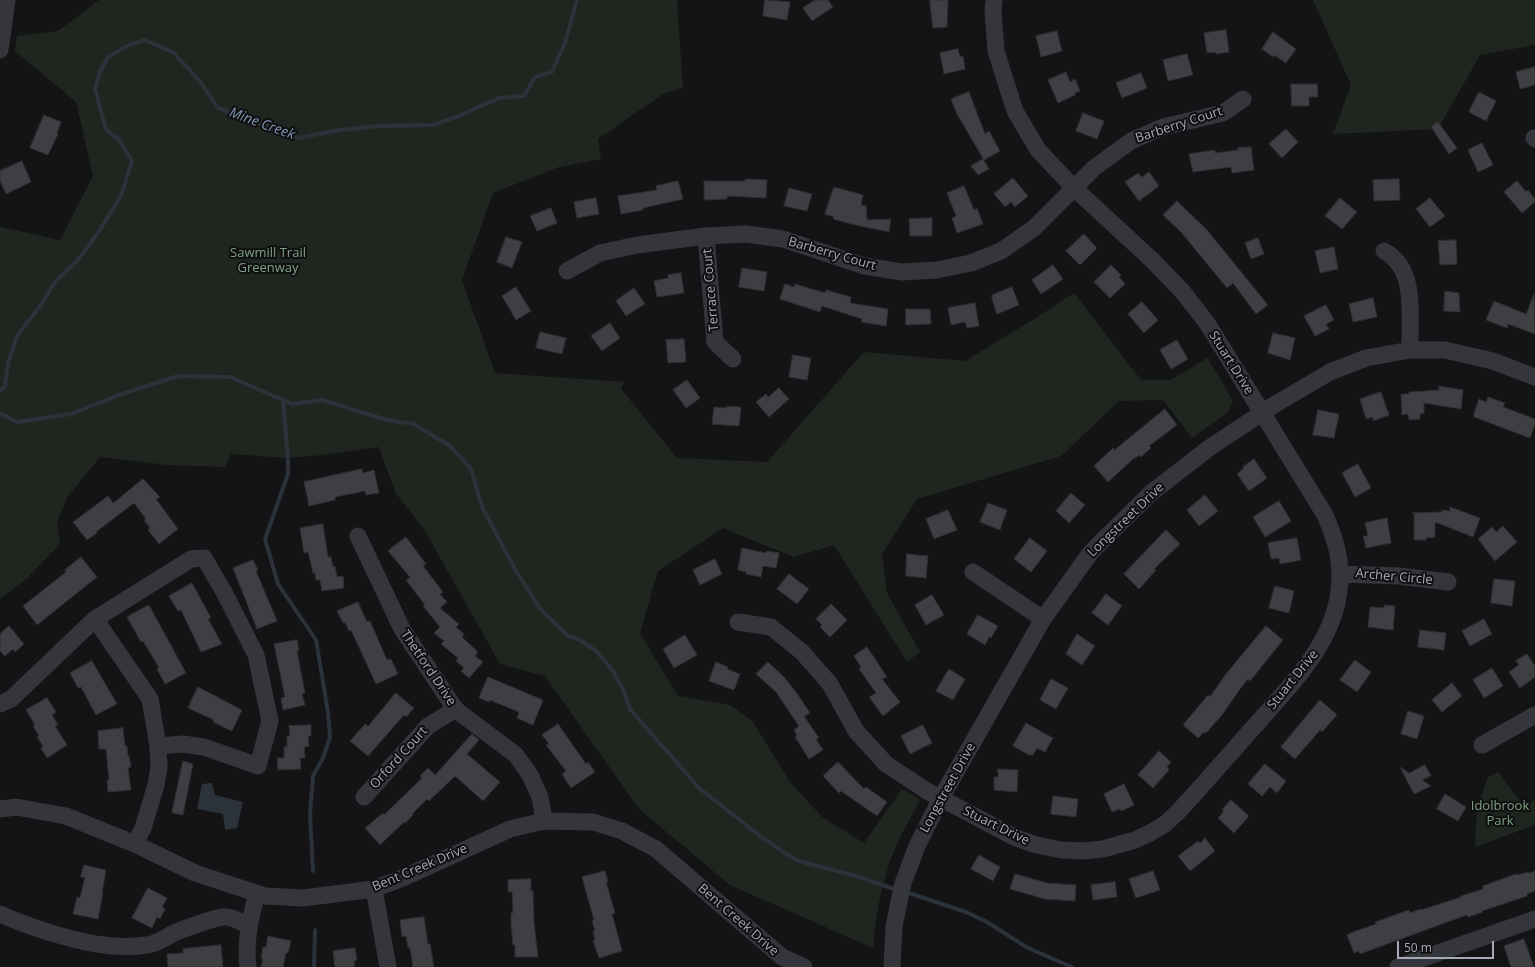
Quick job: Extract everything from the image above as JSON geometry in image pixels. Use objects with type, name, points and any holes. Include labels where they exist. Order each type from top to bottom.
[{"type":"street","points":[[0,50],[7,0]]},
{"type":"street","name":"Stuart Drive","points":[[738,622],[771,627],[802,652],[830,684],[856,731],[886,764],[926,791],[1014,837],[1033,844],[1061,850],[1084,851],[1103,849],[1135,840],[1165,824],[1178,812],[1298,678],[1316,653],[1327,634],[1334,615],[1339,592],[1340,574],[1336,548],[1325,515],[1207,323],[1182,291],[1152,260],[1074,188],[1038,150],[1015,111],[996,51],[993,10],[994,0]]},
{"type":"street","name":"Barberry Court","points":[[567,271],[600,253],[637,245],[706,236],[746,234],[783,239],[864,266],[902,272],[937,270],[972,263],[1001,251],[1034,228],[1094,168],[1131,141],[1163,128],[1223,113],[1243,99]]},
{"type":"street","name":"Terrace Court","points":[[706,236],[715,342],[733,360]]},
{"type":"street","points":[[1384,251],[1393,256],[1406,276],[1410,310],[1410,350]]},
{"type":"street","name":"Longstreet Drive","points":[[892,967],[894,926],[903,883],[916,846],[941,798],[1043,619],[1091,552],[1151,493],[1209,448],[1262,412],[1330,372],[1366,358],[1410,350],[1444,350],[1492,361],[1535,377]]},
{"type":"street","name":"Thetford Drive","points":[[358,536],[402,630],[456,708],[516,755],[530,775],[540,797],[544,821]]},
{"type":"street","points":[[0,704],[12,698],[95,619],[191,559],[204,558],[224,592],[256,655],[270,720],[258,766],[204,747],[183,744],[158,746]]},
{"type":"street","points":[[973,572],[1043,619]]},
{"type":"street","name":"Archer Circle","points":[[1340,574],[1400,576],[1448,582]]},
{"type":"street","points":[[95,619],[150,699],[158,746],[159,767],[156,785],[143,828],[135,844]]},
{"type":"street","name":"Orford Court","points":[[364,797],[428,726],[456,708]]},
{"type":"street","points":[[1482,745],[1535,715]]},
{"type":"street","name":"Bent Creek Drive","points":[[0,809],[16,807],[66,816],[135,844],[195,874],[265,896],[303,898],[374,888],[404,877],[510,829],[544,821],[569,820],[593,822],[622,830],[656,849],[782,957],[804,967]]},
{"type":"street","points":[[374,888],[388,967]]},
{"type":"street","points":[[248,967],[246,948],[248,926],[257,893]]},
{"type":"street","points":[[0,914],[12,920],[76,941],[95,945],[148,945],[176,933],[224,917],[235,919],[248,926]]},
{"type":"street","points":[[1398,967],[1535,919]]},
{"type":"green space","name":"Sawmill Trail Greenway","points":[[99,0],[677,0],[683,88],[663,94],[598,139],[601,159],[559,167],[493,193],[462,280],[495,373],[624,382],[621,389],[677,458],[767,462],[864,352],[965,361],[1074,293],[1141,380],[1171,380],[1207,358],[1233,401],[1228,412],[1192,438],[1163,400],[1119,401],[1061,456],[917,499],[882,554],[887,593],[920,652],[907,662],[834,545],[794,557],[723,528],[658,571],[640,633],[678,696],[730,705],[753,722],[790,782],[822,817],[864,843],[902,789],[920,800],[891,858],[883,884],[878,909],[873,948],[730,885],[639,809],[545,676],[500,664],[425,531],[395,492],[379,447],[323,455],[287,458],[231,454],[225,467],[167,465],[100,457],[68,496],[57,522],[60,544],[27,578],[0,599],[0,227],[60,240],[93,176],[76,102],[15,51],[17,36],[58,31]]},
{"type":"green space","points":[[1313,0],[1535,0],[1535,45],[1480,55],[1438,129],[1333,134],[1351,85]]},
{"type":"green space","name":"Idolbrook Park","points":[[1498,772],[1522,804],[1535,800],[1535,825],[1475,847],[1477,810],[1488,777]]},
{"type":"shaded area","points":[[212,783],[215,795],[243,802],[237,828],[225,830],[223,814],[197,809],[202,784]]},
{"type":"building","points":[[765,0],[790,2],[787,20],[763,16]]},
{"type":"building","points":[[815,0],[828,0],[833,7],[812,21],[803,8]]},
{"type":"building","points":[[930,0],[948,0],[947,27],[933,28]]},
{"type":"building","points":[[1226,30],[1229,52],[1216,54],[1216,52],[1207,53],[1204,33]]},
{"type":"building","points":[[1057,31],[1062,51],[1041,57],[1036,36]]},
{"type":"building","points":[[1273,32],[1296,49],[1286,63],[1274,55],[1273,57],[1262,49]]},
{"type":"building","points":[[958,49],[960,57],[963,56],[965,69],[944,74],[940,53]]},
{"type":"building","points":[[1187,54],[1193,75],[1168,81],[1163,60]]},
{"type":"building","points":[[1535,67],[1535,85],[1520,89],[1516,72]]},
{"type":"building","points":[[1066,72],[1070,82],[1075,79],[1080,91],[1058,103],[1048,80]]},
{"type":"building","points":[[1141,73],[1147,88],[1122,98],[1116,83]]},
{"type":"building","points":[[1291,84],[1317,84],[1318,97],[1309,97],[1309,106],[1292,106]]},
{"type":"building","points":[[969,92],[985,134],[989,131],[1000,151],[984,160],[957,114],[951,99]]},
{"type":"building","points":[[1479,92],[1496,101],[1486,121],[1469,112]]},
{"type":"building","points":[[1083,113],[1104,121],[1097,139],[1076,131]]},
{"type":"building","points":[[44,115],[61,122],[57,133],[58,134],[48,155],[30,148]]},
{"type":"building","points":[[1438,122],[1457,148],[1449,154],[1431,127]]},
{"type":"building","points":[[1286,129],[1298,142],[1282,158],[1269,144]]},
{"type":"building","points":[[1482,143],[1493,165],[1478,172],[1468,150]]},
{"type":"building","points":[[1251,147],[1254,170],[1232,173],[1231,167],[1193,172],[1189,154],[1215,150],[1215,153]]},
{"type":"building","points":[[983,159],[989,169],[978,175],[971,166]]},
{"type":"building","points":[[22,161],[31,182],[6,194],[0,181],[0,171]]},
{"type":"building","points":[[1149,172],[1159,186],[1139,201],[1125,182],[1138,173],[1142,177]]},
{"type":"building","points":[[1013,178],[1028,196],[1015,207],[1011,202],[1005,207],[994,194]]},
{"type":"building","points":[[745,179],[767,180],[766,198],[727,196],[727,199],[704,200],[704,181],[745,181]]},
{"type":"building","points":[[1399,179],[1400,200],[1374,201],[1373,180]]},
{"type":"building","points":[[678,181],[683,199],[643,208],[643,210],[621,214],[618,196],[657,190],[656,186]]},
{"type":"building","points":[[1517,181],[1526,192],[1528,190],[1535,199],[1535,202],[1522,213],[1504,192]]},
{"type":"building","points":[[964,186],[974,210],[977,208],[983,224],[957,233],[952,218],[956,216],[947,193]]},
{"type":"building","points":[[834,187],[863,195],[861,205],[866,206],[867,220],[891,219],[889,232],[833,219],[834,217],[825,214]]},
{"type":"building","points":[[789,188],[812,194],[807,211],[784,206]]},
{"type":"building","points":[[596,198],[599,214],[577,218],[574,202]]},
{"type":"building","points":[[1340,198],[1357,212],[1342,229],[1325,216]]},
{"type":"building","points":[[1430,198],[1445,216],[1430,227],[1416,209]]},
{"type":"building","points":[[1177,201],[1207,230],[1268,305],[1256,314],[1233,283],[1227,288],[1181,232],[1163,215]]},
{"type":"building","points":[[551,208],[557,223],[537,231],[530,216]]},
{"type":"building","points":[[932,218],[932,236],[910,236],[909,219]]},
{"type":"building","points":[[1084,234],[1097,248],[1080,265],[1066,251]]},
{"type":"building","points":[[506,237],[522,242],[512,268],[497,262]]},
{"type":"building","points":[[1258,238],[1264,254],[1251,259],[1245,243]]},
{"type":"building","points":[[1456,240],[1457,264],[1440,265],[1438,241]]},
{"type":"building","points":[[1334,247],[1338,269],[1320,273],[1315,251]]},
{"type":"building","points":[[1053,265],[1063,279],[1041,294],[1032,280]]},
{"type":"building","points":[[1111,265],[1121,275],[1119,277],[1125,284],[1110,298],[1094,282]]},
{"type":"building","points":[[742,268],[767,272],[764,291],[739,287]]},
{"type":"building","points":[[681,273],[684,293],[657,297],[654,281],[668,278],[668,275]]},
{"type":"building","points":[[785,284],[794,287],[795,284],[825,293],[826,290],[851,297],[850,303],[888,309],[886,326],[861,322],[862,319],[822,306],[820,312],[780,299]]},
{"type":"building","points":[[516,287],[531,311],[516,320],[502,296]]},
{"type":"building","points":[[1012,287],[1019,305],[997,314],[992,295]]},
{"type":"building","points":[[634,288],[645,304],[626,316],[616,301]]},
{"type":"building","points":[[1445,291],[1459,293],[1460,312],[1444,311]]},
{"type":"building","points":[[1534,294],[1535,334],[1508,324],[1507,328],[1486,320],[1494,301],[1526,314]]},
{"type":"building","points":[[1373,298],[1377,317],[1353,322],[1349,304]]},
{"type":"building","points":[[1142,302],[1158,320],[1144,333],[1128,314]]},
{"type":"building","points":[[975,303],[979,326],[967,328],[965,322],[951,325],[948,308]]},
{"type":"building","points":[[1326,305],[1334,320],[1326,324],[1329,329],[1315,336],[1304,316]]},
{"type":"building","points":[[906,309],[930,309],[931,324],[906,325]]},
{"type":"building","points":[[610,323],[620,338],[602,351],[591,336]]},
{"type":"building","points":[[540,332],[566,338],[562,354],[536,348]]},
{"type":"building","points":[[1273,333],[1295,338],[1290,360],[1268,353]]},
{"type":"building","points":[[684,339],[686,362],[668,363],[666,340]]},
{"type":"building","points":[[1177,340],[1188,359],[1171,369],[1160,350]]},
{"type":"building","points":[[793,355],[811,358],[807,380],[789,377]]},
{"type":"building","points":[[687,380],[700,398],[686,408],[673,390]]},
{"type":"building","points":[[1439,386],[1463,390],[1461,409],[1424,403],[1424,413],[1420,414],[1420,419],[1409,420],[1408,414],[1402,415],[1401,394],[1439,390]]},
{"type":"building","points":[[779,388],[789,399],[769,417],[756,402],[766,394],[768,397]]},
{"type":"building","points":[[1381,392],[1389,415],[1373,421],[1373,417],[1366,419],[1360,399]]},
{"type":"building","points":[[1488,397],[1505,403],[1503,407],[1535,419],[1535,424],[1530,438],[1474,417],[1479,399],[1486,402]]},
{"type":"building","points":[[727,406],[741,407],[739,426],[712,424],[714,407],[727,408]]},
{"type":"building","points":[[1165,409],[1177,425],[1149,446],[1151,448],[1141,457],[1140,455],[1133,459],[1108,482],[1094,466],[1113,448],[1114,450]]},
{"type":"building","points":[[1318,410],[1339,414],[1334,438],[1313,435]]},
{"type":"building","points":[[1254,459],[1267,478],[1249,491],[1237,474],[1244,468],[1243,467]]},
{"type":"building","points":[[1358,464],[1371,488],[1355,497],[1342,473]]},
{"type":"building","points":[[362,469],[363,473],[374,470],[379,493],[366,495],[365,491],[335,497],[335,500],[309,506],[304,482]]},
{"type":"building","points":[[143,479],[160,497],[156,499],[178,529],[159,544],[148,530],[150,528],[144,520],[146,519],[134,503],[87,540],[73,522],[108,496],[113,503]]},
{"type":"building","points":[[1071,493],[1085,505],[1069,523],[1056,511]]},
{"type":"building","points":[[1205,495],[1218,511],[1199,526],[1187,510]]},
{"type":"building","points":[[1279,501],[1291,521],[1265,537],[1253,517]]},
{"type":"building","points":[[988,503],[1007,510],[1000,530],[980,522]]},
{"type":"building","points":[[1450,507],[1480,518],[1473,537],[1435,522],[1435,537],[1426,538],[1426,540],[1414,540],[1414,514],[1412,513],[1442,512],[1442,510],[1450,511]]},
{"type":"building","points":[[948,510],[957,530],[934,539],[926,519]]},
{"type":"building","points":[[1387,518],[1391,543],[1366,548],[1363,536],[1368,536],[1365,523]]},
{"type":"building","points":[[323,524],[328,557],[331,557],[333,567],[335,566],[337,577],[343,576],[344,588],[322,591],[320,580],[316,580],[315,573],[313,573],[308,552],[304,553],[300,528]]},
{"type":"building","points":[[1503,526],[1517,542],[1495,561],[1478,539],[1492,527],[1496,532]]},
{"type":"building","points":[[1166,530],[1180,544],[1154,569],[1156,570],[1139,589],[1124,574]]},
{"type":"building","points":[[406,537],[426,564],[423,566],[443,592],[440,594],[447,602],[440,608],[459,624],[456,627],[464,634],[462,637],[478,652],[475,656],[483,662],[469,678],[461,671],[464,668],[456,661],[458,658],[441,644],[444,641],[434,633],[440,627],[423,606],[425,605],[406,580],[410,578],[409,576],[388,551]]},
{"type":"building","points":[[1030,538],[1047,551],[1031,572],[1014,559]]},
{"type":"building","points":[[1297,538],[1301,560],[1280,564],[1279,558],[1271,559],[1268,543]]},
{"type":"building","points":[[742,548],[766,553],[767,551],[779,553],[776,568],[763,566],[761,577],[746,574],[746,572],[738,570]]},
{"type":"building","points":[[907,554],[928,556],[926,578],[906,576]]},
{"type":"building","points":[[81,557],[97,577],[37,625],[23,606],[66,572],[65,570]]},
{"type":"building","points":[[715,559],[722,574],[700,585],[693,570]]},
{"type":"building","points":[[253,560],[258,570],[256,571],[277,621],[257,629],[233,568]]},
{"type":"building","points":[[789,574],[809,589],[797,604],[777,589]]},
{"type":"building","points":[[1494,579],[1515,581],[1512,606],[1491,603]]},
{"type":"building","points":[[192,583],[211,618],[208,619],[222,644],[201,652],[181,610],[178,611],[169,596]]},
{"type":"building","points":[[1275,586],[1294,591],[1289,613],[1269,608]]},
{"type":"building","points":[[1106,594],[1122,606],[1108,625],[1092,613]]},
{"type":"building","points":[[932,595],[944,615],[926,625],[915,605]]},
{"type":"building","points":[[358,602],[367,622],[370,621],[387,660],[391,659],[398,674],[376,684],[351,630],[349,631],[345,622],[343,623],[337,611]]},
{"type":"building","points":[[831,604],[847,620],[830,637],[820,627],[822,625],[816,619]]},
{"type":"building","points":[[149,605],[186,673],[165,684],[157,669],[159,668],[143,641],[141,642],[127,617]]},
{"type":"building","points":[[1384,605],[1395,606],[1393,630],[1368,627],[1370,607],[1384,608]]},
{"type":"building","points":[[978,615],[998,626],[991,638],[989,637],[985,645],[967,634]]},
{"type":"building","points":[[1484,619],[1492,634],[1470,646],[1462,631]]},
{"type":"building","points":[[9,626],[24,644],[15,652],[13,649],[5,656],[0,651],[0,634]]},
{"type":"building","points":[[1266,626],[1283,640],[1250,681],[1248,679],[1222,715],[1206,733],[1204,732],[1198,738],[1183,725],[1208,695],[1210,697],[1226,674]]},
{"type":"building","points":[[1420,630],[1446,633],[1444,650],[1418,647]]},
{"type":"building","points":[[1077,634],[1095,646],[1082,665],[1066,654]]},
{"type":"building","points":[[685,635],[697,655],[674,668],[663,649]]},
{"type":"building","points":[[297,640],[299,651],[297,651],[305,693],[302,694],[305,705],[283,710],[281,698],[285,697],[274,644]]},
{"type":"building","points":[[867,647],[887,677],[882,679],[900,702],[883,716],[869,697],[876,693],[859,669],[861,667],[854,656]]},
{"type":"building","points":[[1527,654],[1535,666],[1535,677],[1520,688],[1509,672],[1519,665],[1516,661]]},
{"type":"building","points":[[1355,660],[1371,672],[1357,692],[1340,680]]},
{"type":"building","points":[[92,661],[117,704],[96,715],[81,687],[78,688],[70,673]]},
{"type":"building","points":[[716,662],[728,667],[727,669],[740,674],[734,690],[709,681]]},
{"type":"building","points":[[768,662],[784,677],[810,713],[804,716],[819,738],[816,739],[823,750],[809,759],[795,737],[797,736],[794,730],[799,726],[776,692],[756,674]]},
{"type":"building","points":[[1492,668],[1503,686],[1484,698],[1473,680]]},
{"type":"building","points":[[949,669],[965,679],[953,700],[936,691]]},
{"type":"building","points":[[488,677],[543,700],[533,725],[517,718],[519,712],[490,700],[489,702],[479,698]]},
{"type":"building","points":[[1051,679],[1068,688],[1056,709],[1040,700]]},
{"type":"building","points":[[1452,683],[1462,696],[1442,712],[1432,700]]},
{"type":"building","points":[[198,687],[242,710],[232,731],[213,722],[214,720],[188,708]]},
{"type":"building","points":[[396,693],[414,708],[406,717],[404,715],[368,756],[350,741],[365,724],[368,726]]},
{"type":"building","points":[[47,698],[56,712],[52,715],[58,725],[55,726],[67,745],[47,758],[41,748],[43,746],[37,737],[39,736],[33,726],[35,725],[26,710]]},
{"type":"building","points":[[1320,700],[1337,715],[1322,732],[1320,730],[1295,759],[1281,747]]},
{"type":"building","points":[[1408,711],[1424,716],[1417,739],[1401,734]]},
{"type":"building","points":[[1026,723],[1053,738],[1045,752],[1037,748],[1033,755],[1029,755],[1013,746]]},
{"type":"building","points":[[558,724],[586,764],[588,762],[595,772],[571,788],[562,774],[566,771],[546,745],[549,744],[542,735]]},
{"type":"building","points":[[311,725],[311,736],[308,736],[309,746],[304,747],[305,758],[300,758],[301,769],[278,770],[277,758],[284,758],[284,747],[287,747],[287,736],[290,736],[289,726]]},
{"type":"building","points":[[923,725],[932,743],[910,754],[901,736]]},
{"type":"building","points":[[123,728],[125,746],[127,746],[131,767],[128,768],[131,790],[108,792],[107,780],[109,780],[106,749],[99,749],[98,731]]},
{"type":"building","points":[[472,734],[479,740],[467,754],[500,782],[483,801],[455,776],[429,801],[427,799],[405,823],[404,822],[380,845],[365,828],[383,813],[384,815],[422,778],[420,776],[428,768],[435,775]]},
{"type":"building","points":[[1159,751],[1171,762],[1167,767],[1169,770],[1153,788],[1138,775]]},
{"type":"building","points":[[183,761],[193,764],[183,815],[172,813]]},
{"type":"building","points":[[838,762],[864,789],[866,787],[887,802],[877,816],[841,791],[839,793],[823,776]]},
{"type":"building","points":[[1265,764],[1286,781],[1277,793],[1270,787],[1262,796],[1248,784]]},
{"type":"building","points":[[1425,765],[1431,776],[1422,780],[1431,786],[1414,794],[1400,767],[1409,773]]},
{"type":"building","points":[[998,769],[1018,770],[1017,792],[994,790],[994,777],[998,777]]},
{"type":"building","points":[[1124,784],[1134,805],[1121,811],[1120,809],[1112,812],[1104,794]]},
{"type":"building","points":[[1445,794],[1466,807],[1458,821],[1437,809]]},
{"type":"building","points":[[1053,796],[1078,799],[1076,817],[1051,814]]},
{"type":"building","points":[[1231,800],[1249,816],[1234,833],[1218,818],[1224,811],[1222,810]]},
{"type":"building","points":[[1205,838],[1215,851],[1190,871],[1178,856],[1198,841],[1200,843]]},
{"type":"building","points":[[979,855],[1000,867],[993,881],[971,869]]},
{"type":"building","points":[[84,865],[106,870],[98,919],[73,914],[77,897],[80,898],[85,877],[81,877]]},
{"type":"building","points":[[605,871],[608,882],[606,882],[615,913],[612,914],[622,951],[599,958],[593,940],[595,940],[593,931],[595,931],[592,921],[594,920],[582,877]]},
{"type":"building","points":[[1153,871],[1160,890],[1136,898],[1129,879]]},
{"type":"building","points":[[1535,871],[1535,891],[1527,894],[1527,896],[1468,917],[1467,915],[1461,917],[1360,954],[1359,951],[1354,953],[1347,935],[1376,924],[1375,922],[1409,910],[1410,913],[1461,897],[1483,889],[1483,886],[1516,874]]},
{"type":"building","points":[[1015,874],[1047,883],[1076,885],[1075,901],[1045,899],[1010,889]]},
{"type":"building","points":[[531,879],[538,957],[515,957],[515,945],[513,945],[511,924],[511,913],[513,913],[512,892],[508,892],[508,880]]},
{"type":"building","points":[[1115,882],[1117,897],[1093,900],[1091,885]]},
{"type":"building","points":[[148,888],[167,898],[162,907],[165,909],[160,919],[157,917],[152,928],[132,918]]},
{"type":"building","points":[[424,917],[428,944],[430,944],[434,967],[413,967],[410,948],[408,948],[406,936],[402,937],[400,920]]},
{"type":"building","points":[[268,936],[291,941],[288,953],[286,953],[283,967],[261,967],[263,947],[266,947]]},
{"type":"building","points":[[1524,939],[1534,967],[1511,967],[1504,946]]},
{"type":"building","points":[[221,945],[223,967],[168,967],[167,954],[183,953],[183,949]]},
{"type":"building","points":[[355,948],[357,960],[354,961],[355,967],[335,967],[333,951]]},
{"type":"waterway","name":"Mine Creek","points":[[0,391],[5,386],[8,363],[17,336],[40,306],[55,282],[77,261],[98,233],[121,196],[132,161],[120,141],[106,129],[95,89],[100,72],[108,57],[129,45],[145,40],[174,53],[201,83],[218,108],[299,138],[333,131],[377,126],[433,125],[456,117],[499,98],[524,96],[535,77],[552,72],[565,43],[577,0]]},
{"type":"waterway","points":[[0,413],[17,422],[71,414],[119,395],[178,376],[230,377],[292,404],[322,400],[387,420],[414,424],[450,446],[471,469],[482,507],[516,571],[541,610],[567,635],[580,640],[596,651],[613,671],[623,689],[630,709],[699,788],[760,836],[799,861],[859,877],[897,890]]},
{"type":"waterway","points":[[283,399],[288,474],[265,539],[278,584],[316,640],[328,712],[330,737],[323,758],[313,776],[310,814],[313,871]]},
{"type":"waterway","points":[[906,892],[966,912],[987,922],[1028,948],[1072,967]]},
{"type":"waterway","points":[[314,967],[315,930]]}]
